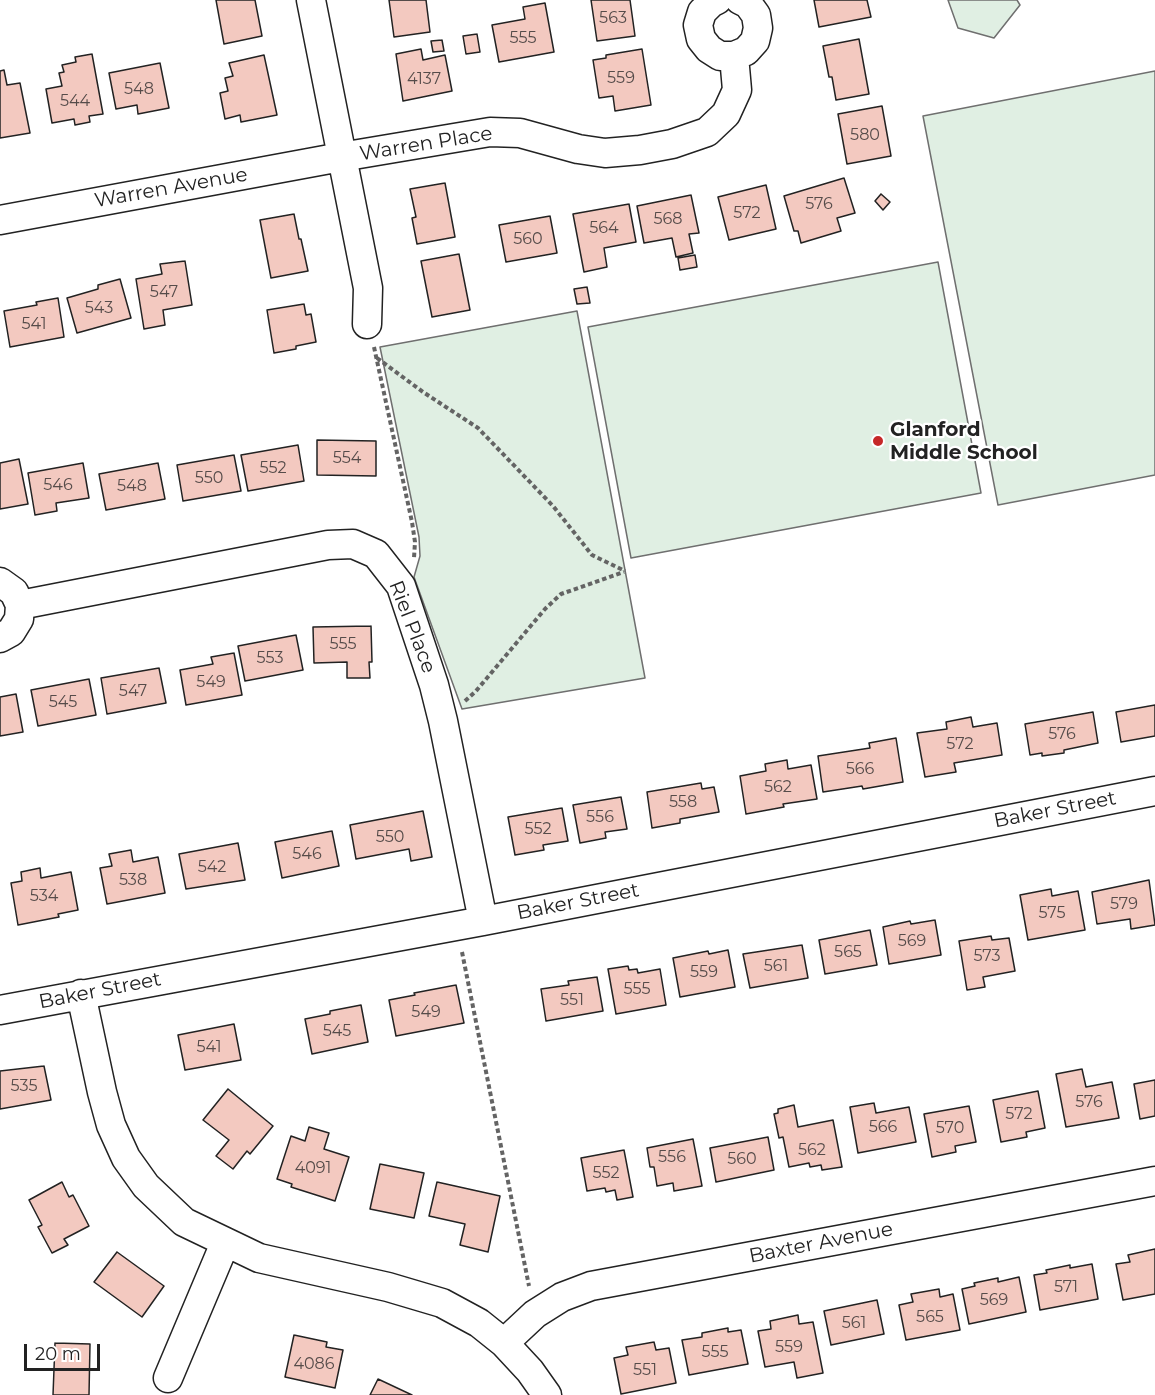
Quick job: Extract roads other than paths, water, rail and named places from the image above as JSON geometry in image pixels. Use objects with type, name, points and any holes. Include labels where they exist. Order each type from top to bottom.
[{"type":"street","points":[[311,0],[368,288],[367,324]]},
{"type":"street","points":[[717,0],[702,12],[698,25],[701,39],[709,49],[720,56],[734,56],[746,51],[755,41],[758,28],[756,15],[748,4],[740,0]]},
{"type":"street","name":"Warren Place","points":[[341,157],[490,132],[520,133],[578,149],[605,153],[672,144],[707,132],[726,114],[737,90],[734,56]]},
{"type":"street","name":"Warren Avenue","points":[[0,220],[341,157]]},
{"type":"street","name":"Riel Place","points":[[20,605],[328,545],[353,544],[376,554],[401,586],[434,685],[443,721],[470,923]]},
{"type":"street","points":[[0,582],[14,592],[20,605],[19,619],[11,632],[0,638]]},
{"type":"street","name":"Baker Street","points":[[0,1010],[470,923],[1155,791]]},
{"type":"street","points":[[81,994],[111,1125],[126,1158],[146,1186],[184,1222],[259,1258],[388,1287],[442,1303],[479,1323],[504,1342],[530,1371],[547,1395]]},
{"type":"street","name":"Baxter Avenue","points":[[504,1342],[535,1314],[562,1297],[591,1286],[1155,1181]]},
{"type":"street","points":[[168,1378],[225,1242]]},
{"type":"place","name":"Glanford Middle School","points":[[878,441]]}]
